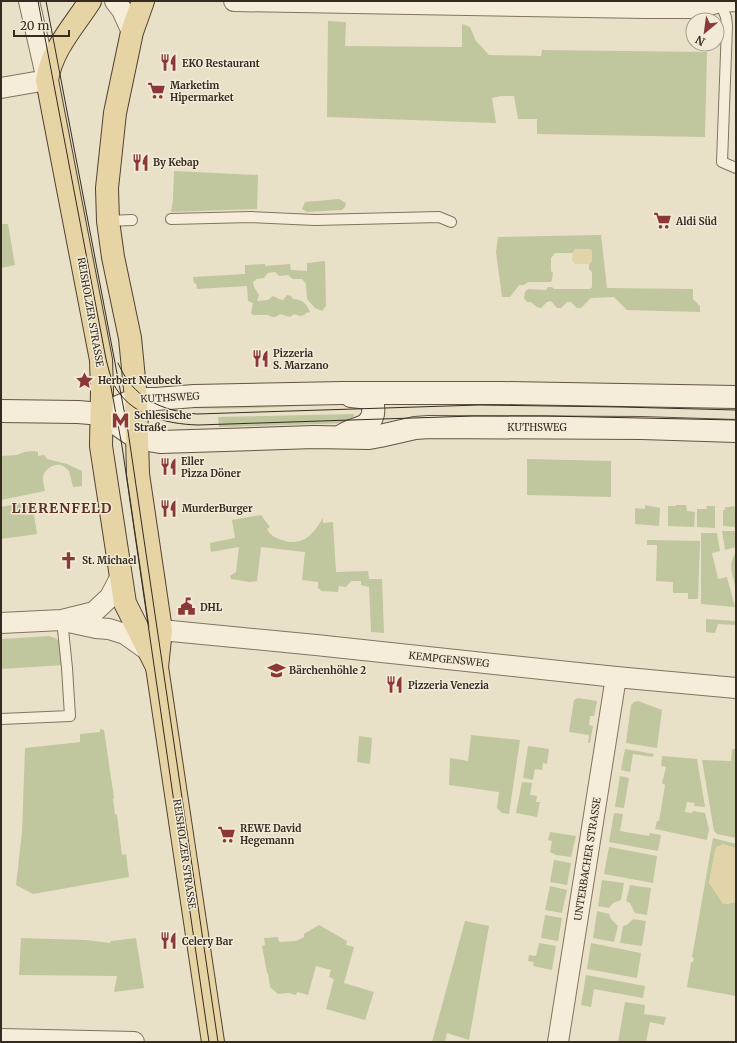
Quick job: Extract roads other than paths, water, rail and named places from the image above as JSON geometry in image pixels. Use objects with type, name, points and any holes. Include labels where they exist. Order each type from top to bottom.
[{"type":"main road","points":[[47,80],[50,65],[61,44],[90,1]]},
{"type":"main road","name":"REISHOLZER STRASSE","points":[[143,1],[132,32],[115,114],[107,188],[108,221],[113,257],[130,338],[136,400],[138,474],[161,630],[153,659]]},
{"type":"main road","name":"REISHOLZER STRASSE","points":[[47,80],[101,360],[101,446],[125,603],[153,659],[213,1042]]},
{"type":"street","name":"REISHOLZER STRASSE","points":[[29,1],[47,80]]},
{"type":"street","points":[[115,1],[122,10],[132,32]]},
{"type":"street","points":[[234,1],[646,8],[697,8],[726,2]]},
{"type":"street","points":[[1,88],[47,80]]},
{"type":"street","name":"KUTHSWEG","points":[[102,414],[136,400],[194,396],[343,393],[502,393],[736,397]]},
{"type":"street","name":"KUTHSWEG","points":[[339,438],[348,431],[366,426],[371,419],[373,411],[370,398],[350,396],[343,393]]},
{"type":"street","points":[[1,411],[78,412],[102,414]]},
{"type":"street","name":"KUTHSWEG","points":[[102,414],[137,438],[160,442],[380,436],[415,428],[429,427],[642,428],[736,431]]},
{"type":"street","points":[[1,623],[62,620],[94,612],[110,597],[121,576]]},
{"type":"street","points":[[62,620],[96,628],[109,629],[125,634],[153,659]]},
{"type":"street","name":"KEMPGENSWEG","points":[[161,630],[316,644],[616,677],[736,688]]},
{"type":"street","name":"UNTERBACHER STRASSE","points":[[558,1042],[616,677]]},
{"type":"street","points":[[1,1038],[134,1042]]},
{"type":"lane","points":[[726,2],[727,26],[722,162],[736,168]]},
{"type":"lane","points":[[171,219],[251,217],[315,220],[439,216],[451,222]]},
{"type":"lane","points":[[108,221],[132,220]]},
{"type":"lane","points":[[1,720],[70,716],[62,620]]},
{"type":"tram line","points":[[38,1],[106,359],[113,383],[128,403],[138,410],[161,420],[173,423],[198,425],[474,416],[736,420]]},
{"type":"tram line","points":[[46,1],[128,431],[218,1042]]},
{"type":"tram line","points":[[118,363],[124,375],[140,394],[160,406],[172,410],[197,414],[479,405],[736,410]]},
{"type":"tram line","points":[[110,382],[122,446],[209,1042]]},
{"type":"place","name":"EKO Restaurant","points":[[169,63]]},
{"type":"place","name":"Marketim Hipermarket","points":[[157,91]]},
{"type":"place","name":"By Kebap","points":[[140,162]]},
{"type":"place","name":"Aldi Süd","points":[[663,221]]},
{"type":"place","name":"Pizzeria S. Marzano","points":[[260,359]]},
{"type":"place","name":"Herbert Neubeck","points":[[85,380]]},
{"type":"place","name":"Schlesische Straße","points":[[121,421]]},
{"type":"place","name":"Eller Pizza Döner","points":[[168,467]]},
{"type":"place","name":"MurderBurger","points":[[169,508]]},
{"type":"place","name":"St. Michael","points":[[69,560]]},
{"type":"place","name":"DHL","points":[[187,607]]},
{"type":"place","name":"Bärchenhöhle 2","points":[[276,670]]},
{"type":"place","name":"Pizzeria Venezia","points":[[395,685]]},
{"type":"place","name":"REWE David Hegemann","points":[[227,834]]},
{"type":"place","name":"Celery Bar","points":[[169,941]]},
{"type":"district","name":"LIERENFELD","points":[[62,508]]}]
